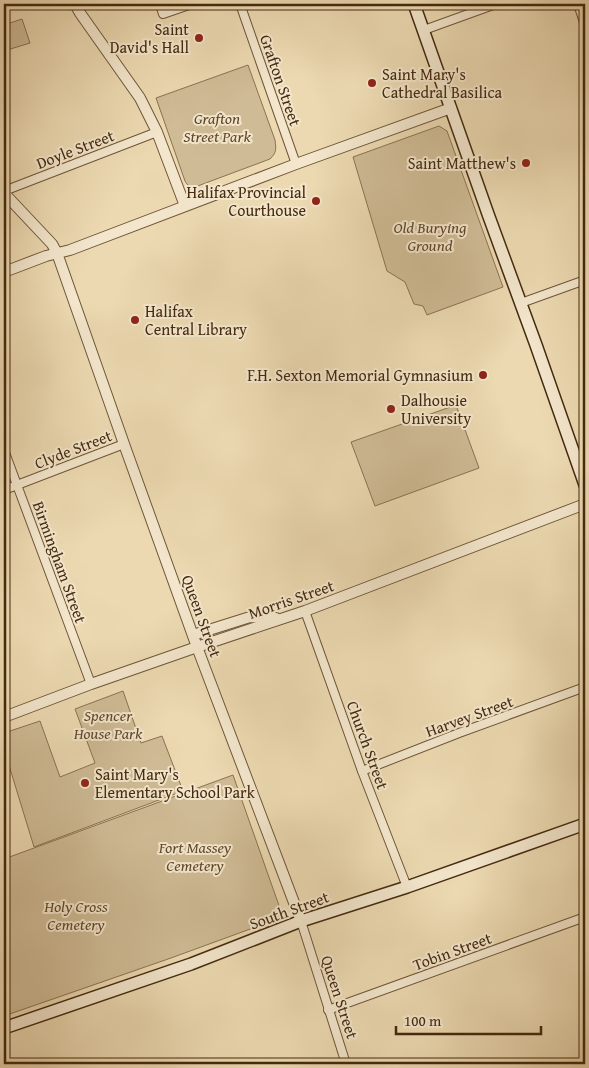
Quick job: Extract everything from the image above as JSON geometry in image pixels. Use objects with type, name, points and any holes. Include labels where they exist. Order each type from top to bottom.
[{"type":"main road","points":[[414,4],[585,485]]},
{"type":"main road","name":"South Street","points":[[4,1028],[190,964],[301,921],[407,887],[585,824]]},
{"type":"street","points":[[75,4],[140,98],[157,132],[185,206]]},
{"type":"street","points":[[160,4],[163,14],[192,4]]},
{"type":"street","name":"Grafton Street","points":[[240,4],[296,164]]},
{"type":"street","points":[[424,30],[496,4]]},
{"type":"street","points":[[579,4],[585,22]]},
{"type":"street","points":[[4,272],[70,250],[296,164],[451,108]]},
{"type":"street","name":"Doyle Street","points":[[4,192],[157,132]]},
{"type":"street","name":"Queen Street","points":[[4,192],[52,244],[57,253],[197,647],[301,921],[346,1064]]},
{"type":"street","points":[[521,303],[585,280]]},
{"type":"street","name":"Clyde Street","points":[[4,490],[124,444]]},
{"type":"street","name":"Birmingham Street","points":[[4,450],[91,684]]},
{"type":"street","name":"Morris Street","points":[[4,717],[197,647],[305,612],[585,504]]},
{"type":"street","name":"Church Street","points":[[305,612],[362,771],[407,887]]},
{"type":"street","points":[[193,636],[250,617],[283,618]]},
{"type":"street","name":"Harvey Street","points":[[362,771],[459,733],[585,688]]},
{"type":"street","name":"Tobin Street","points":[[328,1010],[585,917]]},
{"type":"green space","points":[[22,19],[30,43],[4,51],[4,25]]},
{"type":"green space","name":"Grafton Street Park","points":[[248,65],[275,140],[275,152],[270,159],[195,187],[189,186],[185,181],[156,98]]},
{"type":"green space","name":"Old Burying Ground","points":[[439,126],[447,131],[503,287],[427,315],[423,306],[414,304],[405,282],[387,271],[353,157]]},
{"type":"green space","points":[[456,405],[479,468],[375,506],[351,442]]},
{"type":"green space","name":"Saint Mary's Elementary School Park","points":[[123,691],[141,743],[162,736],[183,791],[34,847],[4,749],[4,733],[40,721],[60,777],[95,763],[75,709]]},
{"type":"green space","points":[[233,775],[283,917],[4,1016],[4,859]]},
{"type":"place","name":"Saint David's Hall","points":[[199,38]]},
{"type":"place","name":"Saint Mary's Cathedral Basilica","points":[[372,83]]},
{"type":"place","name":"Saint Matthew's","points":[[526,163]]},
{"type":"place","name":"Halifax Provincial Courthouse","points":[[316,201]]},
{"type":"place","name":"Halifax Central Library","points":[[135,320]]},
{"type":"place","name":"F.H. Sexton Memorial Gymnasium","points":[[483,375]]},
{"type":"place","name":"Dalhousie University","points":[[391,409]]},
{"type":"place","name":"Saint Mary's Elementary School Park","points":[[85,783]]},
{"type":"park label","name":"Spencer House Park","points":[[108,724]]},
{"type":"park label","name":"Fort Massey Cemetery","points":[[195,856]]},
{"type":"park label","name":"Holy Cross Cemetery","points":[[76,915]]}]
